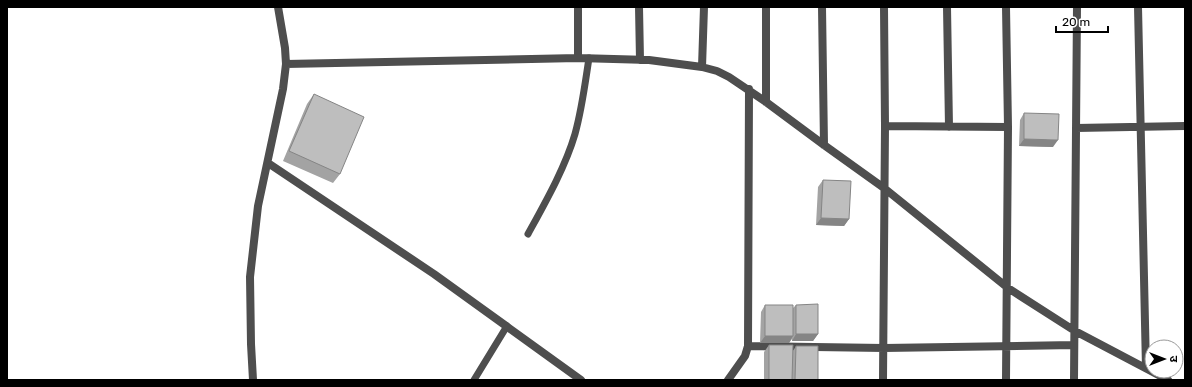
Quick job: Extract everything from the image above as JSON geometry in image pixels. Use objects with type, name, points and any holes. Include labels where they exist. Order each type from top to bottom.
[{"type":"street","points":[[253,380],[250,277],[258,206],[283,89],[286,64],[286,48],[278,7]]},
{"type":"street","points":[[578,7],[578,58]]},
{"type":"street","points":[[639,7],[640,60]]},
{"type":"street","points":[[702,67],[704,7]]},
{"type":"street","points":[[766,7],[766,102]]},
{"type":"street","points":[[822,7],[824,145]]},
{"type":"street","points":[[883,380],[885,126],[884,7]]},
{"type":"street","points":[[947,7],[949,127]]},
{"type":"street","points":[[1006,7],[1008,127],[1008,288],[1006,380]]},
{"type":"street","points":[[1074,380],[1077,7]]},
{"type":"street","points":[[1138,7],[1145,339]]},
{"type":"street","points":[[286,64],[589,58],[640,60],[702,67],[717,71],[730,77],[748,89],[884,188],[1008,288],[1075,331],[1144,367]]},
{"type":"street","points":[[728,380],[745,356],[748,346],[748,89]]},
{"type":"street","points":[[885,126],[1008,127]]},
{"type":"street","points":[[1076,128],[1185,126]]},
{"type":"street","points":[[268,163],[434,274],[581,380]]},
{"type":"street","points":[[748,346],[884,348],[1074,345]]},
{"type":"lane","points":[[528,234],[556,181],[574,135],[584,93],[589,58]]},
{"type":"lane","points":[[474,380],[507,326]]},
{"type":"building","points":[[314,94],[364,117],[340,174],[289,151]]},
{"type":"building","points":[[1024,113],[1059,114],[1058,140],[1024,139]]},
{"type":"building","points":[[823,180],[851,181],[849,219],[821,218]]},
{"type":"building","points":[[818,304],[818,334],[796,334],[796,305]]},
{"type":"building","points":[[765,305],[793,305],[793,336],[765,336]]},
{"type":"building","points":[[769,345],[793,345],[792,380],[769,380]]},
{"type":"building","points":[[796,346],[818,346],[818,380],[795,380]]}]
